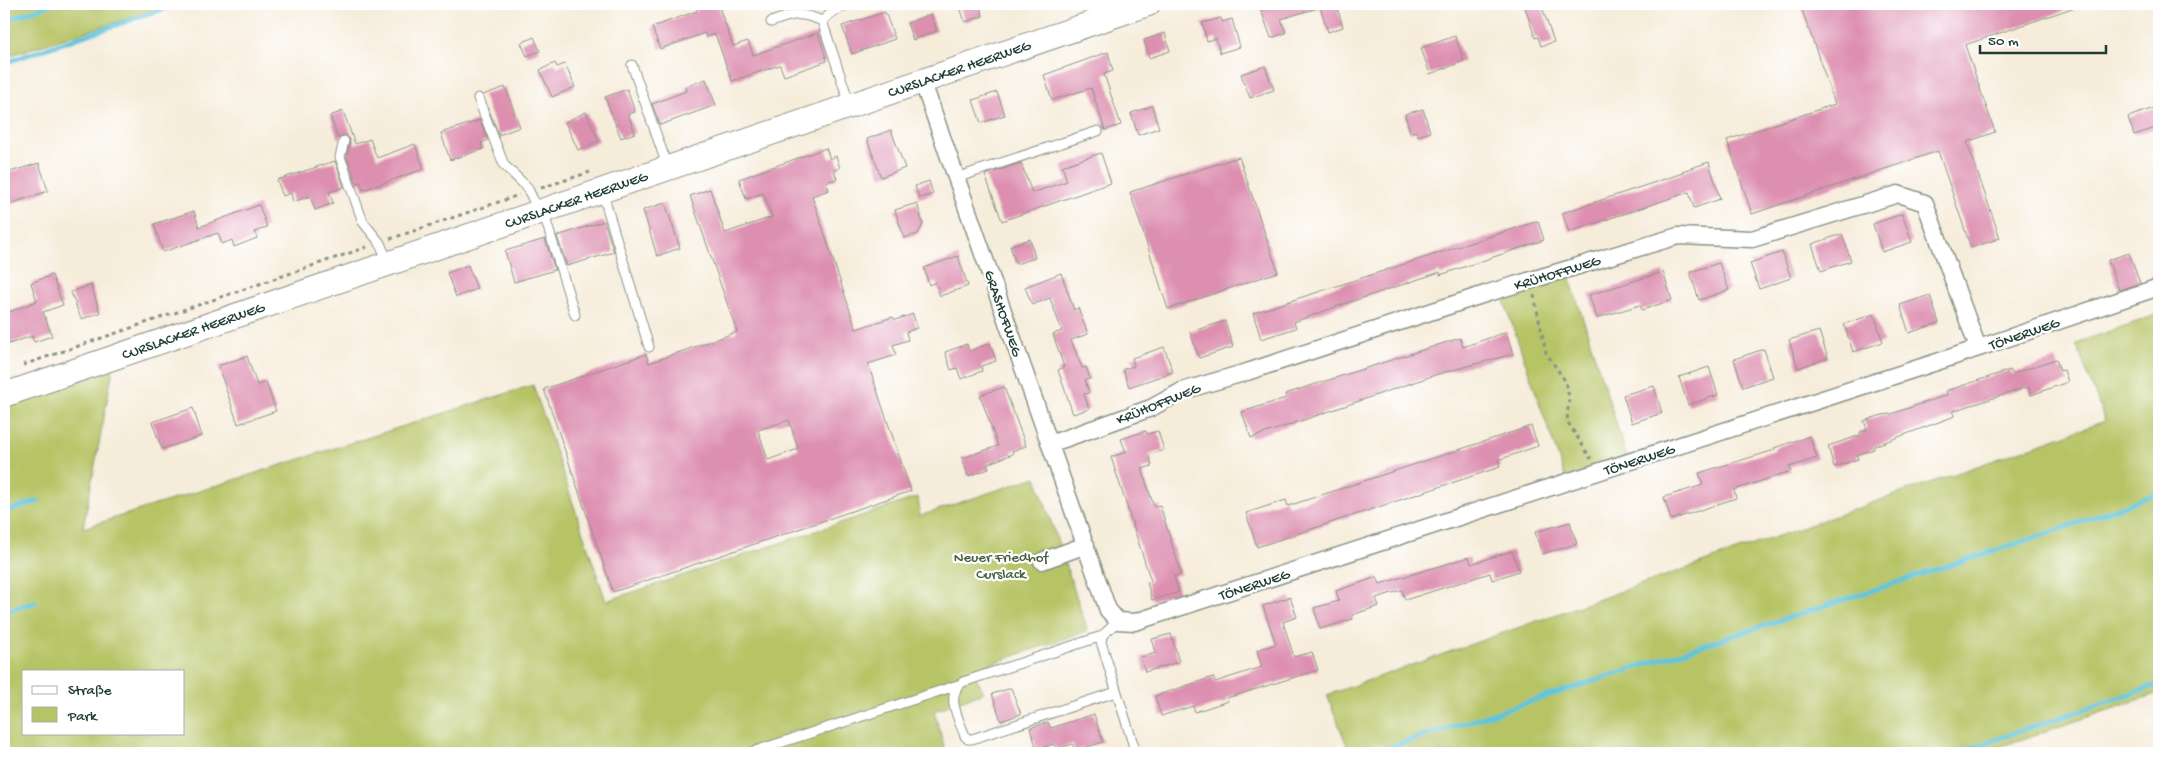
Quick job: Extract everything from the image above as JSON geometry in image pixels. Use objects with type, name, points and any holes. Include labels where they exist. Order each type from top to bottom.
[{"type":"main road","name":"CURSLACKER HEERWEG","points":[[4,395],[1148,4]]},
{"type":"street","name":"GRASHOFWEG","points":[[922,80],[1108,610],[1118,621]]},
{"type":"street","name":"KRÜHOFFWEG","points":[[1050,444],[1151,408],[1182,391],[1247,372],[1532,280],[1678,236],[1752,239],[1898,194],[1925,203],[1978,348]]},
{"type":"street","name":"TÖNERWEG","points":[[1118,621],[1135,622],[1599,472],[2159,287]]},
{"type":"street","points":[[1042,561],[1086,545]]},
{"type":"lane","points":[[822,21],[831,13],[848,4]]},
{"type":"lane","points":[[771,22],[796,13],[822,21]]},
{"type":"lane","points":[[822,21],[850,105]]},
{"type":"lane","points":[[632,64],[668,168]]},
{"type":"lane","points":[[478,98],[504,165],[527,187],[541,211],[575,315]]},
{"type":"lane","points":[[956,178],[1098,131]]},
{"type":"lane","points":[[344,141],[340,157],[363,222],[380,243],[388,263]]},
{"type":"lane","points":[[602,190],[648,347]]},
{"type":"lane","points":[[749,753],[1102,636],[1118,621]]},
{"type":"lane","points":[[1102,636],[1101,642],[1136,753]]},
{"type":"lane","points":[[958,685],[953,696],[955,707],[968,739],[1116,692]]},
{"type":"path","points":[[1532,280],[1534,302],[1546,353],[1566,382],[1569,398],[1567,421],[1599,472]]},
{"type":"green space","points":[[4,4],[175,4],[4,57]]},
{"type":"green space","points":[[1567,269],[1629,463],[1567,483],[1500,289]]},
{"type":"green space","points":[[2159,314],[2159,693],[1981,753],[1350,753],[1327,695],[2105,421],[2076,343]]},
{"type":"green space","name":"Neuer Friedhof Curslack","points":[[113,369],[83,528],[533,385],[606,601],[918,497],[920,516],[1036,477],[1088,631],[972,670],[984,692],[934,711],[946,753],[4,753],[4,407]]},
{"type":"building","points":[[718,4],[733,46],[748,41],[753,55],[818,33],[827,61],[784,76],[780,65],[732,81],[715,34],[706,37],[705,33],[660,49],[652,27],[697,11],[697,8]]},
{"type":"building","points":[[959,4],[979,4],[983,16],[965,22]]},
{"type":"building","points":[[1259,4],[1320,4],[1320,7],[1281,19],[1286,33],[1271,38]]},
{"type":"building","points":[[1336,4],[1343,27],[1328,32],[1320,7]]},
{"type":"building","points":[[1524,4],[1541,4],[1554,42],[1541,46],[1538,37],[1535,38]]},
{"type":"building","points":[[1800,4],[2078,4],[2078,6],[1965,45],[1995,132],[1967,142],[2000,238],[1971,248],[1938,151],[1752,214],[1727,140],[1835,104]]},
{"type":"building","points":[[885,12],[895,39],[852,54],[842,26]]},
{"type":"building","points":[[931,14],[937,31],[913,40],[907,23]]},
{"type":"building","points":[[1221,18],[1222,22],[1232,19],[1240,47],[1220,53],[1216,38],[1207,41],[1202,23]]},
{"type":"building","points":[[1165,33],[1170,51],[1149,58],[1144,40]]},
{"type":"building","points":[[1455,36],[1464,61],[1430,74],[1421,48]]},
{"type":"building","points":[[534,37],[540,51],[527,56],[521,43]]},
{"type":"building","points":[[1108,52],[1113,71],[1104,74],[1121,125],[1105,130],[1091,88],[1052,100],[1044,75]]},
{"type":"building","points":[[555,63],[557,67],[565,64],[575,87],[552,97],[540,70]]},
{"type":"building","points":[[1265,66],[1274,90],[1250,98],[1241,74]]},
{"type":"building","points":[[706,79],[716,105],[660,125],[652,104],[686,91],[685,87]]},
{"type":"building","points":[[505,87],[520,127],[499,135],[483,95]]},
{"type":"building","points":[[627,89],[635,112],[628,114],[635,133],[621,138],[605,97]]},
{"type":"building","points":[[997,92],[1005,115],[981,123],[973,100]]},
{"type":"building","points":[[1152,106],[1159,128],[1138,135],[1131,113]]},
{"type":"building","points":[[2154,108],[2159,127],[2134,135],[2128,117]]},
{"type":"building","points":[[1423,109],[1430,132],[1418,136],[1416,131],[1410,133],[1405,114]]},
{"type":"building","points":[[343,111],[355,144],[370,139],[377,158],[415,144],[424,169],[363,190],[361,182],[356,183],[347,157],[350,139],[343,135],[338,139],[330,116]]},
{"type":"building","points":[[586,112],[599,141],[578,150],[565,122]]},
{"type":"building","points":[[480,120],[488,140],[481,143],[483,149],[450,160],[441,133]]},
{"type":"building","points":[[891,130],[905,168],[881,177],[867,139]]},
{"type":"building","points":[[826,148],[830,159],[836,156],[840,168],[834,170],[837,179],[826,182],[829,190],[812,196],[856,329],[893,317],[895,320],[913,314],[917,328],[906,332],[908,340],[893,345],[896,355],[868,364],[911,491],[613,592],[544,389],[646,354],[649,363],[737,332],[690,196],[710,189],[725,233],[772,217],[763,193],[746,199],[739,179]],"holes":[[[789,420],[798,449],[768,460],[758,430]]]},
{"type":"building","points":[[1101,153],[1111,183],[1002,221],[985,175],[1021,163],[1032,193],[1067,181],[1062,166]]},
{"type":"building","points":[[1239,157],[1278,272],[1168,309],[1130,192]]},
{"type":"building","points":[[335,161],[344,187],[329,192],[333,203],[315,210],[310,196],[293,202],[291,193],[283,196],[277,180]]},
{"type":"building","points":[[1709,162],[1720,199],[1694,208],[1689,192],[1569,232],[1562,213],[1683,173],[1682,171]]},
{"type":"building","points":[[39,163],[48,191],[4,206],[4,174]]},
{"type":"building","points":[[929,181],[933,194],[919,198],[915,186]]},
{"type":"building","points":[[665,203],[680,248],[657,256],[643,210]]},
{"type":"building","points":[[917,203],[923,224],[918,234],[904,238],[895,210]]},
{"type":"building","points":[[259,205],[267,227],[255,232],[257,238],[234,247],[232,240],[222,244],[218,233],[163,252],[154,224],[194,211],[199,227]]},
{"type":"building","points":[[1902,214],[1912,242],[1882,252],[1873,224]]},
{"type":"building","points":[[604,221],[614,252],[567,266],[557,236]]},
{"type":"building","points":[[1538,221],[1544,240],[1440,275],[1440,272],[1341,305],[1294,322],[1296,328],[1261,339],[1253,313]]},
{"type":"building","points":[[1842,234],[1851,261],[1821,271],[1812,244]]},
{"type":"building","points":[[545,239],[555,270],[514,282],[505,251]]},
{"type":"building","points":[[1030,239],[1035,258],[1016,264],[1010,246]]},
{"type":"building","points":[[1782,252],[1791,278],[1759,289],[1750,263]]},
{"type":"building","points":[[2129,253],[2140,283],[2119,290],[2108,260]]},
{"type":"building","points":[[958,256],[968,286],[940,296],[936,282],[929,285],[924,268]]},
{"type":"building","points":[[1719,263],[1729,290],[1699,300],[1690,272]]},
{"type":"building","points":[[468,265],[477,289],[456,297],[447,273]]},
{"type":"building","points":[[1663,272],[1672,300],[1642,310],[1640,305],[1597,318],[1589,295]]},
{"type":"building","points":[[1061,273],[1074,310],[1078,308],[1088,334],[1071,340],[1082,368],[1086,367],[1090,379],[1085,380],[1089,393],[1084,394],[1089,409],[1073,414],[1058,370],[1064,367],[1053,334],[1062,331],[1050,298],[1032,305],[1025,287]]},
{"type":"building","points":[[52,275],[63,305],[43,312],[52,336],[34,342],[32,336],[9,344],[4,330],[4,314],[37,301],[31,283]]},
{"type":"building","points":[[91,285],[100,313],[81,319],[71,292]]},
{"type":"building","points":[[1930,295],[1939,323],[1909,333],[1900,305]]},
{"type":"building","points":[[1874,314],[1883,342],[1853,352],[1844,324]]},
{"type":"building","points":[[1225,321],[1233,347],[1199,358],[1190,332]]},
{"type":"building","points":[[1819,331],[1828,358],[1798,368],[1789,340]]},
{"type":"building","points":[[1506,332],[1513,354],[1438,374],[1251,438],[1242,412],[1286,398],[1285,394],[1460,338],[1463,347]]},
{"type":"building","points":[[990,343],[996,361],[981,366],[982,371],[961,379],[957,368],[951,370],[945,352],[967,344],[969,351]]},
{"type":"building","points":[[1164,347],[1173,372],[1129,387],[1123,369],[1134,366],[1132,358]]},
{"type":"building","points":[[1764,349],[1773,377],[1743,387],[1734,359]]},
{"type":"building","points":[[247,356],[257,385],[266,382],[276,411],[238,424],[218,366]]},
{"type":"building","points":[[2056,359],[2060,371],[2064,370],[2068,382],[2031,395],[2028,387],[1953,411],[1955,416],[1874,446],[1874,449],[1857,455],[1858,459],[1834,467],[1828,446],[1861,435],[1860,432],[1867,429],[1864,421],[1947,395],[1946,391],[2010,370],[2012,374]]},
{"type":"building","points":[[1709,367],[1718,395],[1688,405],[1679,377]]},
{"type":"building","points":[[1654,386],[1662,413],[1632,423],[1623,395]]},
{"type":"building","points":[[1004,387],[1026,446],[1012,451],[1013,454],[987,464],[989,469],[968,476],[962,458],[998,446],[980,395]]},
{"type":"building","points":[[193,408],[202,436],[162,449],[152,422]]},
{"type":"building","points":[[1531,426],[1538,446],[1498,460],[1500,467],[1257,547],[1246,513],[1286,500],[1288,506]]},
{"type":"building","points":[[1146,431],[1147,434],[1158,431],[1164,450],[1149,455],[1152,466],[1142,469],[1154,507],[1160,505],[1181,574],[1174,576],[1179,592],[1152,600],[1147,582],[1151,581],[1111,457],[1126,452],[1121,439]]},
{"type":"building","points":[[1810,436],[1817,458],[1789,467],[1791,471],[1734,490],[1736,498],[1671,520],[1664,497],[1703,485],[1699,473],[1775,450],[1774,448]]},
{"type":"building","points":[[1570,522],[1577,544],[1542,554],[1535,532]]},
{"type":"building","points":[[1512,551],[1519,571],[1492,580],[1490,573],[1405,600],[1402,590],[1376,598],[1379,606],[1352,615],[1353,619],[1320,629],[1314,608],[1339,601],[1336,591],[1377,577],[1380,584],[1469,557],[1471,564]]},
{"type":"building","points":[[1290,597],[1297,617],[1283,622],[1294,657],[1312,652],[1318,670],[1227,698],[1228,701],[1195,712],[1193,706],[1161,716],[1155,696],[1213,677],[1215,682],[1262,667],[1257,650],[1276,644],[1263,606]]},
{"type":"building","points":[[1171,634],[1179,662],[1145,672],[1141,657],[1156,653],[1152,639]]},
{"type":"building","points":[[1011,688],[1021,714],[1001,721],[992,694]]},
{"type":"building","points":[[1094,714],[1103,742],[1075,751],[1073,744],[1056,749],[1054,744],[1037,749],[1030,728],[1048,722],[1051,728]]},
{"type":"waterway","points":[[4,21],[53,4]]},
{"type":"waterway","points":[[4,63],[178,4]]},
{"type":"waterway","points":[[1372,753],[2052,532],[2159,493]]},
{"type":"waterway","points":[[4,512],[38,501]]},
{"type":"waterway","points":[[4,612],[35,602]]},
{"type":"waterway","points":[[1956,753],[2159,684]]}]
